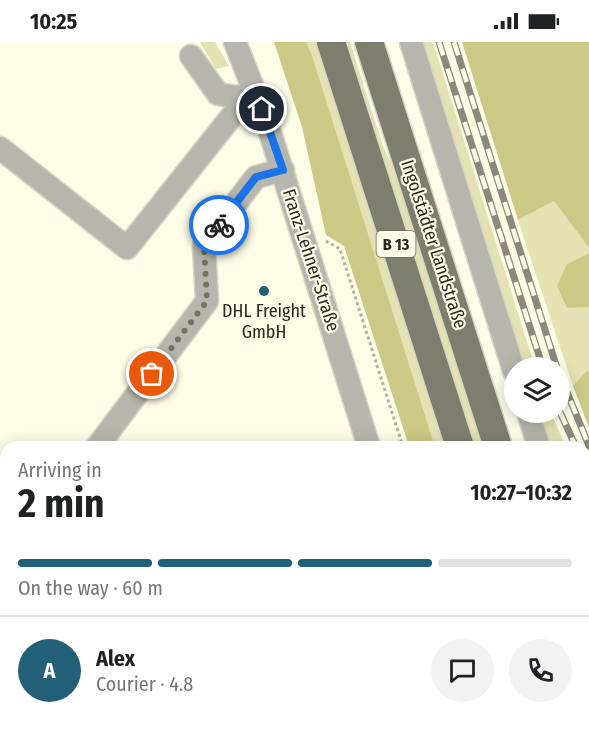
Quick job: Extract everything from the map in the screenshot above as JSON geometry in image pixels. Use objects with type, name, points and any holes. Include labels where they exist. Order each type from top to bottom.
[{"type":"main road","name":"Ingolstädter Landstraße","points":[[331,42],[458,441]]},
{"type":"main road","name":"Ingolstädter Landstraße","points":[[369,42],[496,441]]},
{"type":"street","name":"Franz-Lehner-Straße","points":[[235,42],[256,92],[283,170],[367,441]]},
{"type":"street","name":"Ingolstädter Landstraße","points":[[411,42],[510,357]]},
{"type":"street","points":[[191,56],[218,94],[236,97],[256,92]]},
{"type":"street","points":[[0,148],[128,248],[239,107],[256,92]]},
{"type":"street","points":[[102,441],[207,301],[204,245],[256,177],[283,170]]},
{"type":"street","points":[[356,441],[361,419]]},
{"type":"street","points":[[531,423],[537,441]]},
{"type":"path","points":[[300,227],[340,249],[401,441]]},
{"type":"shaded area","points":[[200,42],[215,42],[229,66],[216,69]]},
{"type":"shaded area","points":[[274,42],[306,42],[312,56],[433,441],[407,441],[344,246],[326,235],[302,127]]},
{"type":"shaded area","points":[[306,42],[319,42],[445,441],[433,441]]},
{"type":"shaded area","points":[[342,42],[350,42],[383,146],[408,199],[484,441],[469,441]]},
{"type":"shaded area","points":[[421,42],[433,42],[532,357],[521,357]]},
{"type":"shaded area","points":[[462,42],[589,42],[589,248],[554,201],[518,220]]},
{"type":"shaded area","points":[[554,201],[589,248],[589,253],[567,264],[589,307],[589,372],[573,386],[570,377],[570,357],[563,357],[518,220]]},
{"type":"shaded area","points":[[589,253],[589,307],[567,308],[557,286],[567,264]]},
{"type":"shaded area","points":[[587,371],[589,372],[589,428],[573,386]]},
{"type":"shaded area","points":[[541,423],[555,423],[563,441],[547,441]]},
{"type":"railway","points":[[439,42],[539,357]]},
{"type":"railway","points":[[454,42],[554,357]]},
{"type":"railway","points":[[570,399],[587,441]]},
{"type":"railway","points":[[565,423],[573,441]]},
{"type":"way so far","points":[[152,374],[207,301],[204,245],[219,225]]},
{"type":"place","name":"DHL Freight GmbH","points":[[264,291]]},
{"type":"route","points":[[219,225],[256,177],[283,170],[262,109]]}]
